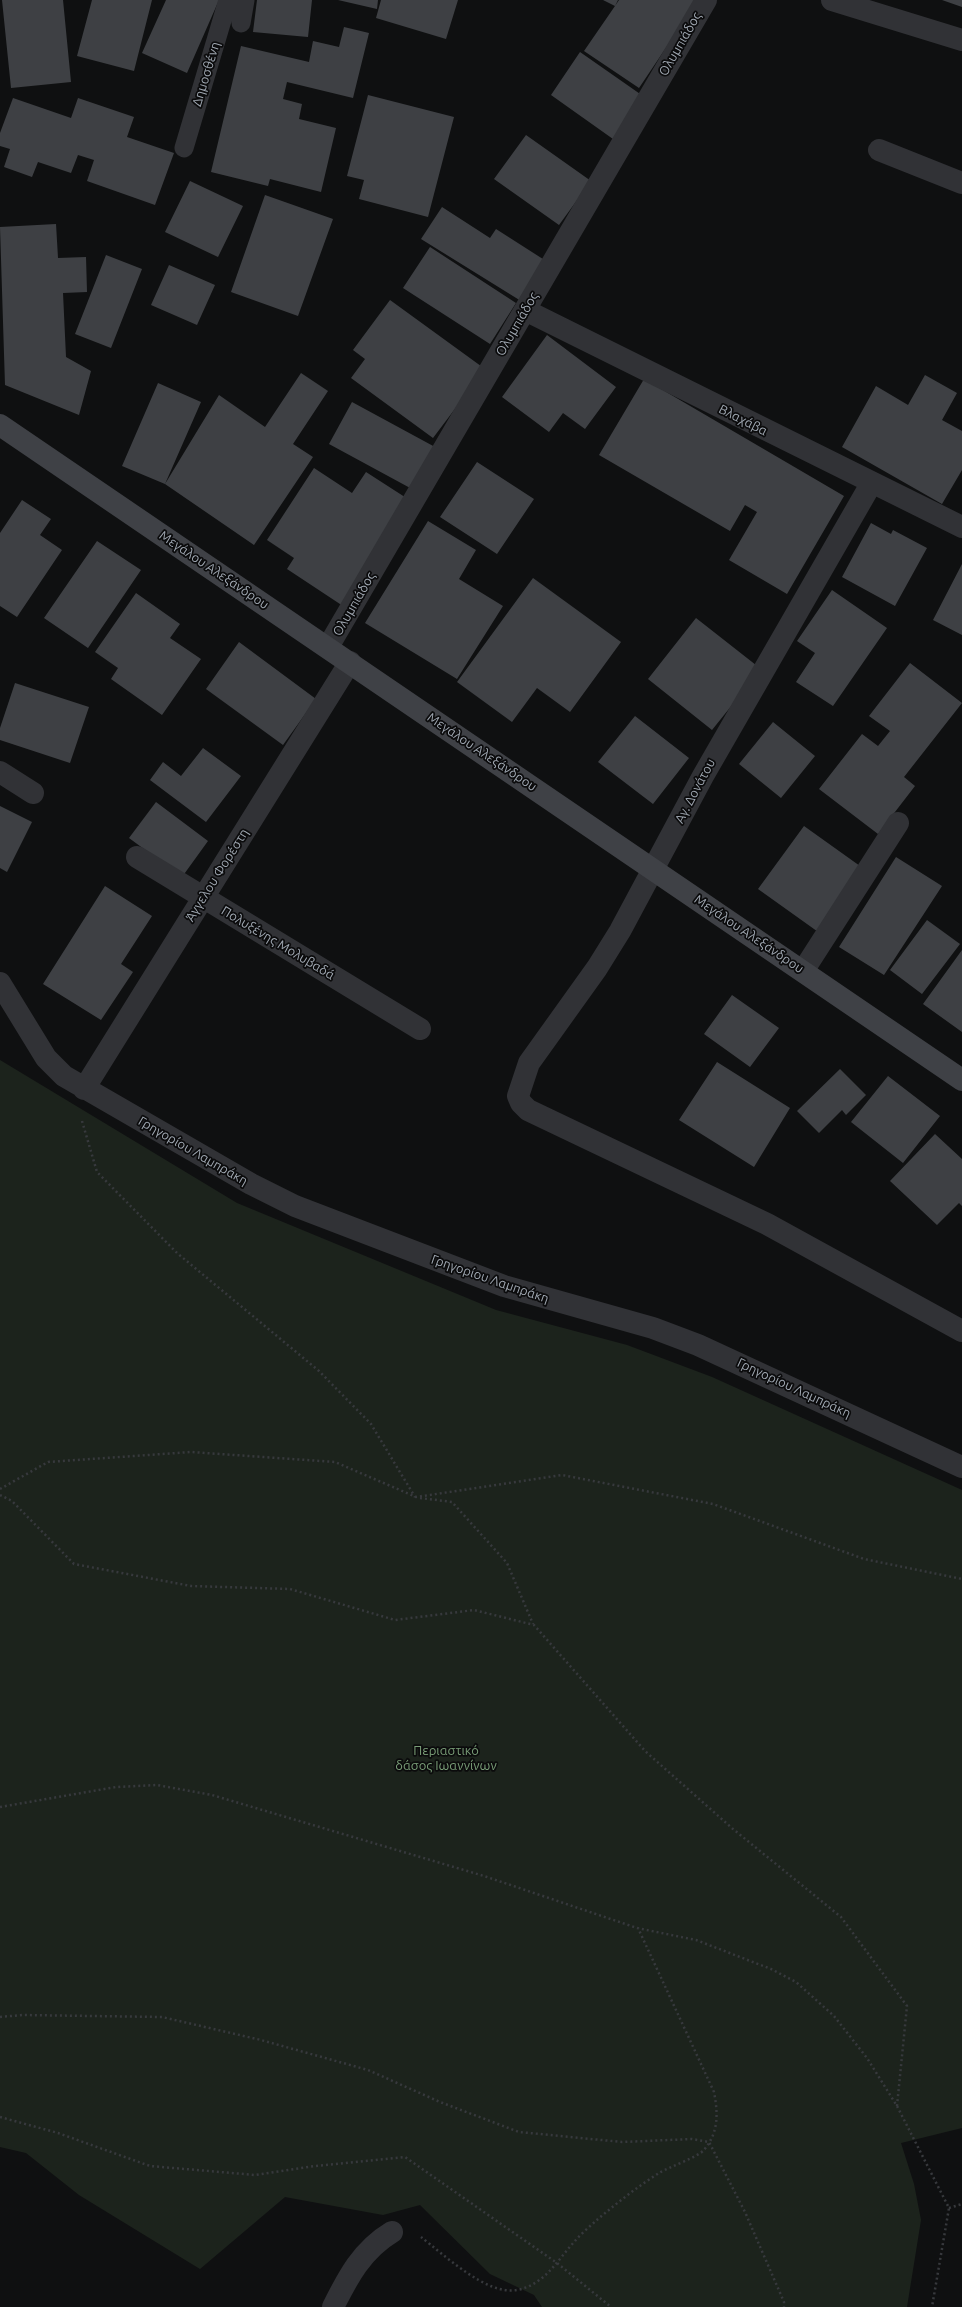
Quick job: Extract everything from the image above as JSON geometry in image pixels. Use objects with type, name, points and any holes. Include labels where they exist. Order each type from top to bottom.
[{"type":"main road","name":"Μεγάλου Αλεξάνδρου","points":[[0,425],[962,1080]]},
{"type":"street","name":"Ολυμπιάδος","points":[[328,647],[706,0]]},
{"type":"street","points":[[832,0],[962,40]]},
{"type":"street","points":[[879,150],[962,182]]},
{"type":"street","name":"Βλαχάβα","points":[[525,310],[871,484],[962,528]]},
{"type":"street","name":"Αγ. Δονάτου","points":[[871,484],[703,776],[605,956],[529,1063],[518,1096],[521,1103],[528,1110],[767,1224],[962,1331]]},
{"type":"street","name":"Άγγελου Φορέστη","points":[[84,1089],[202,897],[350,662]]},
{"type":"street","points":[[0,772],[33,793]]},
{"type":"street","points":[[803,971],[898,823]]},
{"type":"street","name":"Πολυξένης Μολυβαδά","points":[[136,857],[420,1029]]},
{"type":"street","name":"Γρηγορίου Λαμπράκη","points":[[0,983],[40,1049],[55,1068],[84,1089],[251,1184],[295,1206],[504,1286],[653,1328],[698,1344],[962,1467]]},
{"type":"street","points":[[332,2307],[358,2262],[372,2246],[392,2232]]},
{"type":"lane","name":"Δημοσθένη","points":[[184,148],[228,0]]},
{"type":"lane","points":[[241,23],[245,0]]},
{"type":"path","points":[[84,1089],[79,1106],[83,1130],[97,1172],[177,1253],[319,1372],[371,1424],[416,1497]]},
{"type":"path","points":[[0,1489],[48,1462],[191,1452],[335,1462],[416,1497],[452,1502],[508,1563],[534,1625],[645,1751],[733,1829],[841,1917],[906,2006],[897,2106]]},
{"type":"path","points":[[416,1497],[562,1475],[713,1504],[864,1559],[962,1579]]},
{"type":"path","points":[[0,1495],[12,1501],[74,1564],[191,1586],[290,1589],[395,1620],[474,1610],[534,1625]]},
{"type":"path","points":[[0,1807],[116,1787],[157,1785],[212,1795],[484,1876],[637,1928],[696,1940],[771,1969],[796,1982],[834,2016],[867,2058],[897,2106],[949,2208],[932,2307]]},
{"type":"path","points":[[392,2232],[399,2229],[407,2230],[420,2236],[466,2274],[503,2290],[517,2290],[539,2281],[557,2263],[574,2242],[626,2196],[660,2173],[703,2151],[709,2142],[717,2121],[714,2092],[637,1928]]},
{"type":"path","points":[[0,2017],[22,2015],[162,2017],[261,2040],[368,2070],[440,2102],[519,2132],[622,2142],[692,2139],[709,2142]]},
{"type":"path","points":[[0,2117],[58,2133],[150,2166],[255,2175],[315,2166],[405,2157],[557,2263],[611,2307]]},
{"type":"path","points":[[709,2142],[745,2212],[784,2302],[784,2307]]},
{"type":"path","points":[[949,2208],[962,2204]]},
{"type":"green space","name":"Περιαστικό δάσος Ιωαννίνων","points":[[0,1060],[237,1203],[496,1310],[627,1345],[712,1377],[962,1490],[962,2128],[901,2143],[914,2184],[921,2220],[907,2307],[542,2307],[534,2295],[490,2274],[420,2205],[383,2215],[285,2197],[200,2269],[79,2195],[26,2153],[0,2147]]},
{"type":"building","points":[[2,0],[63,0],[71,82],[11,88]]},
{"type":"building","points":[[92,0],[152,0],[134,71],[77,56]]},
{"type":"building","points":[[166,0],[219,0],[187,73],[142,53]]},
{"type":"building","points":[[257,0],[312,0],[308,37],[253,32]]},
{"type":"building","points":[[338,0],[378,0],[377,9]]},
{"type":"building","points":[[381,0],[458,0],[446,39],[376,18]]},
{"type":"building","points":[[603,0],[618,0],[615,6]]},
{"type":"building","points":[[619,0],[698,0],[639,88],[584,51]]},
{"type":"building","points":[[942,0],[962,0],[962,7]]},
{"type":"building","points":[[344,27],[369,33],[353,98],[287,82],[283,99],[302,104],[299,119],[336,128],[321,192],[270,179],[268,186],[211,172],[241,46],[309,62],[313,41],[339,47]]},
{"type":"building","points":[[580,52],[643,96],[613,139],[551,95]]},
{"type":"building","points":[[368,95],[454,117],[428,217],[359,199],[364,180],[347,176]]},
{"type":"building","points":[[13,98],[71,118],[78,98],[134,117],[127,137],[174,153],[155,205],[87,181],[94,160],[78,155],[71,173],[38,162],[32,177],[4,167],[10,149],[0,146],[0,133]]},
{"type":"building","points":[[526,135],[591,181],[559,225],[494,179]]},
{"type":"building","points":[[190,181],[243,206],[218,257],[165,232]]},
{"type":"building","points":[[265,195],[333,219],[298,316],[231,292]]},
{"type":"building","points":[[442,207],[490,238],[496,229],[546,261],[521,301],[421,239]]},
{"type":"building","points":[[56,224],[58,258],[86,257],[87,292],[63,293],[66,357],[91,371],[79,415],[5,385],[0,227]]},
{"type":"building","points":[[430,247],[516,303],[490,344],[403,288]]},
{"type":"building","points":[[106,255],[142,269],[111,348],[75,334]]},
{"type":"building","points":[[169,265],[215,285],[197,325],[151,305]]},
{"type":"building","points":[[390,300],[485,369],[433,438],[351,378],[365,359],[353,350]]},
{"type":"building","points":[[547,335],[616,387],[585,429],[563,413],[549,432],[502,397]]},
{"type":"building","points":[[301,373],[328,391],[293,444],[313,457],[254,545],[165,484],[219,395],[265,427]]},
{"type":"building","points":[[925,375],[957,393],[942,420],[962,431],[962,470],[942,504],[842,447],[876,386],[908,405]]},
{"type":"building","points":[[644,379],[844,496],[787,594],[729,560],[757,512],[745,505],[730,531],[599,455]]},
{"type":"building","points":[[158,383],[201,402],[165,484],[122,466]]},
{"type":"building","points":[[352,402],[435,447],[412,489],[329,444]]},
{"type":"building","points":[[477,462],[534,499],[497,554],[440,517]]},
{"type":"building","points":[[314,468],[352,493],[366,472],[411,501],[343,606],[287,569],[294,558],[267,540]]},
{"type":"building","points":[[22,500],[51,519],[40,535],[62,550],[17,617],[0,606],[0,533]]},
{"type":"building","points":[[428,521],[476,550],[459,579],[503,606],[457,679],[365,623]]},
{"type":"building","points":[[871,523],[891,534],[893,530],[927,548],[895,606],[842,577]]},
{"type":"building","points":[[97,541],[141,570],[88,648],[44,618]]},
{"type":"building","points":[[962,564],[962,635],[933,620]]},
{"type":"building","points":[[533,578],[621,642],[570,712],[537,688],[512,722],[457,682]]},
{"type":"building","points":[[832,590],[887,628],[833,706],[796,682],[815,653],[797,641]]},
{"type":"building","points":[[136,593],[180,624],[170,638],[201,659],[162,715],[111,679],[118,668],[95,652]]},
{"type":"building","points":[[696,618],[761,669],[712,730],[648,679]]},
{"type":"building","points":[[239,642],[316,699],[283,745],[206,689]]},
{"type":"building","points":[[910,663],[962,703],[904,777],[915,786],[878,834],[819,789],[862,734],[878,746],[890,731],[869,716]]},
{"type":"building","points":[[15,683],[89,707],[70,763],[0,740],[0,728]]},
{"type":"building","points":[[635,716],[689,758],[653,804],[598,762]]},
{"type":"building","points":[[773,722],[815,756],[781,798],[739,764]]},
{"type":"building","points":[[203,748],[241,776],[206,822],[150,780],[163,762],[181,776]]},
{"type":"building","points":[[156,802],[208,841],[182,877],[129,838]]},
{"type":"building","points":[[0,806],[32,822],[7,872],[0,868]]},
{"type":"building","points":[[804,826],[867,871],[821,934],[758,889]]},
{"type":"building","points":[[896,857],[942,886],[884,975],[839,947]]},
{"type":"building","points":[[105,886],[152,916],[121,964],[133,972],[101,1020],[43,984]]},
{"type":"building","points":[[927,920],[960,944],[922,994],[890,970]]},
{"type":"building","points":[[962,950],[962,1032],[923,1004]]},
{"type":"building","points":[[732,995],[779,1028],[750,1067],[704,1034]]},
{"type":"building","points":[[717,1062],[790,1108],[754,1167],[679,1120]]},
{"type":"building","points":[[840,1069],[866,1095],[846,1115],[842,1110],[819,1133],[797,1111]]},
{"type":"building","points":[[888,1076],[940,1116],[903,1163],[851,1122]]},
{"type":"building","points":[[935,1134],[962,1159],[962,1206],[959,1203],[937,1225],[890,1181]]}]
